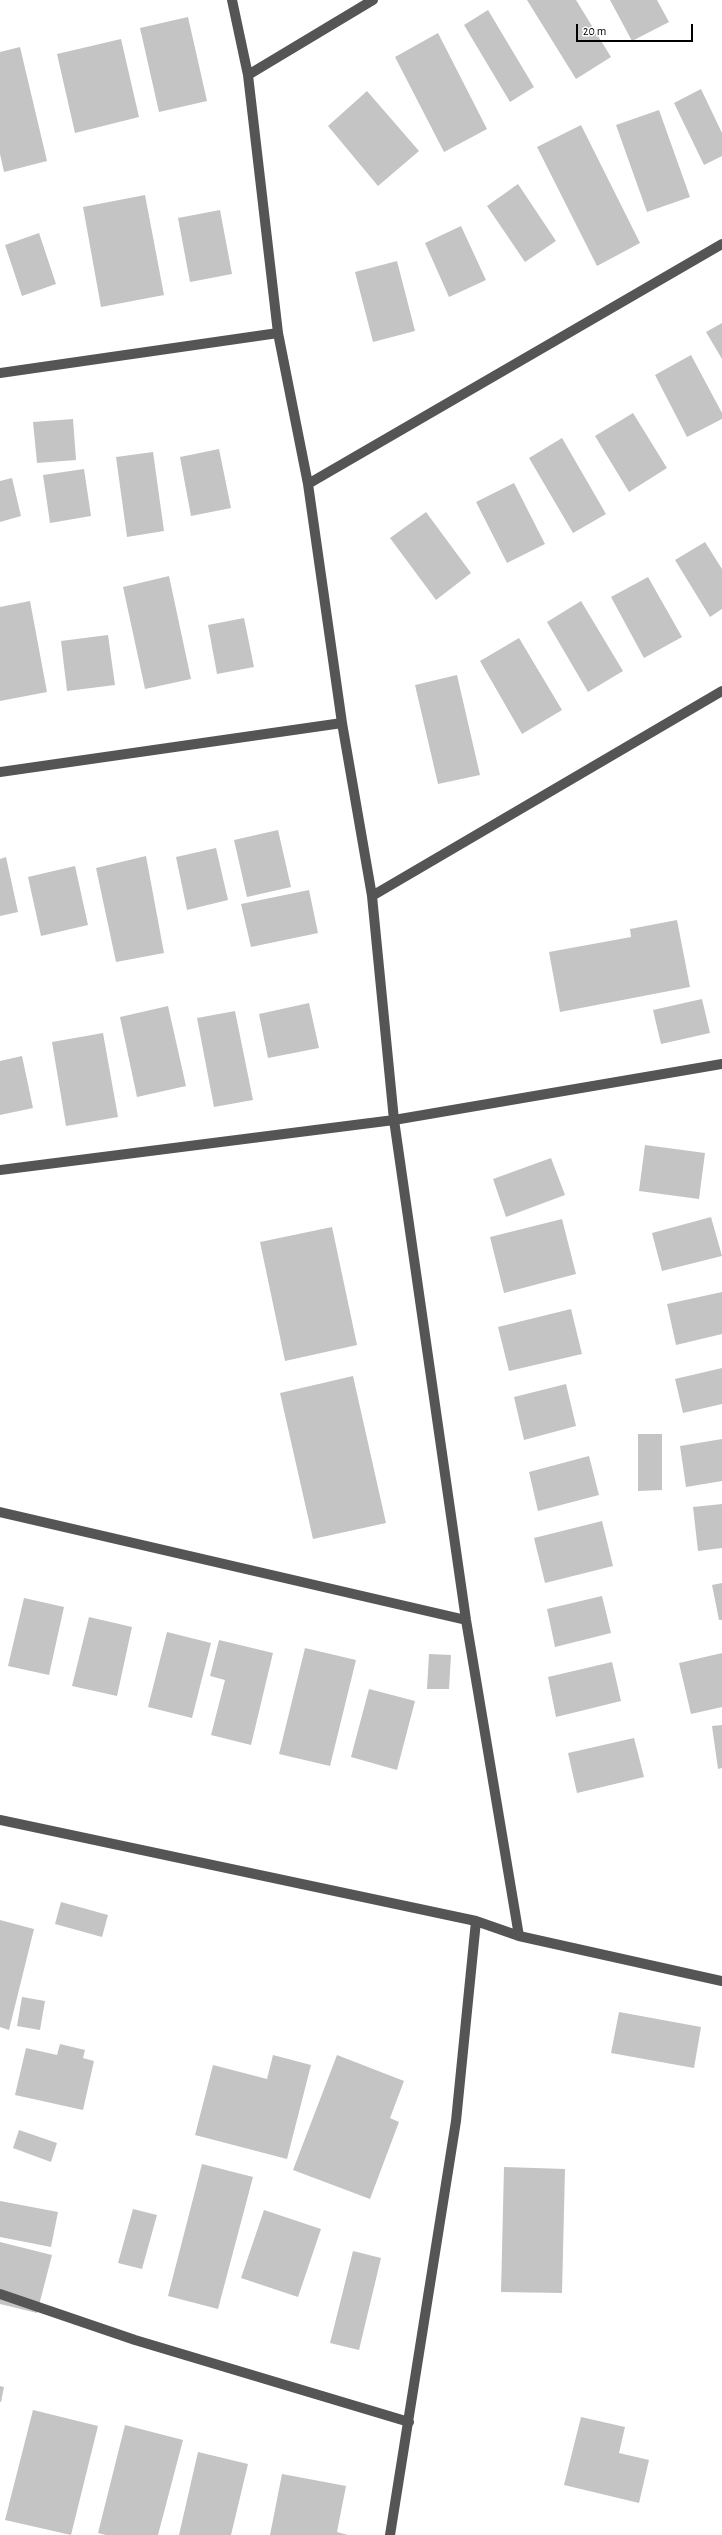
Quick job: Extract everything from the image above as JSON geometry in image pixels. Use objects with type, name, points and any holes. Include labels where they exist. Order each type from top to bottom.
[{"type":"street","points":[[232,0],[248,75],[278,333],[308,484],[342,722],[372,896],[394,1120],[466,1620],[519,1936]]},
{"type":"street","points":[[248,75],[373,0]]},
{"type":"street","points":[[308,484],[722,244]]},
{"type":"street","points":[[0,373],[278,333]]},
{"type":"street","points":[[372,896],[722,691]]},
{"type":"street","points":[[0,772],[342,722]]},
{"type":"street","points":[[0,1170],[394,1120],[722,1064]]},
{"type":"street","points":[[0,1512],[466,1620]]},
{"type":"street","points":[[0,1820],[476,1921],[519,1936],[722,1981]]},
{"type":"street","points":[[390,2535],[456,2121],[476,1921]]},
{"type":"street","points":[[0,2294],[135,2340],[409,2422]]},
{"type":"building","points":[[527,0],[576,0],[611,57],[576,79]]},
{"type":"building","points":[[610,0],[657,0],[669,22],[632,41]]},
{"type":"building","points":[[488,10],[534,87],[510,102],[464,25]]},
{"type":"building","points":[[188,17],[207,101],[159,112],[140,28]]},
{"type":"building","points":[[438,33],[487,129],[444,152],[395,57]]},
{"type":"building","points":[[121,39],[139,117],[75,133],[57,54]]},
{"type":"building","points":[[20,47],[47,161],[4,172],[0,154],[0,52]]},
{"type":"building","points":[[701,89],[722,133],[722,156],[704,165],[674,103]]},
{"type":"building","points":[[367,91],[419,151],[378,186],[328,126]]},
{"type":"building","points":[[659,110],[690,197],[647,212],[616,125]]},
{"type":"building","points":[[581,125],[640,243],[597,266],[537,147]]},
{"type":"building","points":[[518,184],[556,241],[525,262],[487,206]]},
{"type":"building","points":[[145,195],[164,295],[101,307],[83,207]]},
{"type":"building","points":[[220,210],[232,274],[190,282],[178,218]]},
{"type":"building","points":[[461,226],[486,280],[449,297],[425,243]]},
{"type":"building","points":[[39,233],[56,284],[22,296],[5,245]]},
{"type":"building","points":[[397,261],[415,331],[373,342],[355,272]]},
{"type":"building","points":[[722,323],[722,359],[706,332]]},
{"type":"building","points":[[691,355],[722,413],[722,419],[687,437],[655,375]]},
{"type":"building","points":[[633,413],[667,468],[629,492],[595,436]]},
{"type":"building","points":[[73,419],[76,460],[37,463],[33,422]]},
{"type":"building","points":[[562,438],[606,514],[573,533],[529,458]]},
{"type":"building","points":[[219,449],[231,508],[191,516],[180,457]]},
{"type":"building","points":[[153,452],[164,531],[127,537],[116,457]]},
{"type":"building","points":[[84,469],[91,516],[50,523],[43,475]]},
{"type":"building","points":[[12,478],[21,516],[0,522],[0,481]]},
{"type":"building","points":[[514,483],[545,544],[507,563],[476,502]]},
{"type":"building","points":[[426,512],[471,573],[436,600],[390,538]]},
{"type":"building","points":[[705,542],[722,569],[722,609],[710,617],[675,560]]},
{"type":"building","points":[[169,576],[191,679],[145,689],[123,587]]},
{"type":"building","points":[[648,577],[682,637],[644,658],[611,597]]},
{"type":"building","points":[[30,601],[47,692],[0,701],[0,607]]},
{"type":"building","points":[[581,601],[623,671],[588,692],[547,622]]},
{"type":"building","points":[[244,618],[254,667],[217,674],[208,625]]},
{"type":"building","points":[[108,635],[115,685],[67,691],[61,641]]},
{"type":"building","points":[[519,638],[562,710],[522,734],[480,661]]},
{"type":"building","points":[[457,675],[480,775],[438,784],[415,685]]},
{"type":"building","points":[[278,830],[291,887],[247,897],[234,840]]},
{"type":"building","points":[[216,848],[228,900],[187,910],[176,857]]},
{"type":"building","points":[[146,856],[164,953],[116,962],[96,868]]},
{"type":"building","points":[[6,857],[18,912],[0,916],[0,859]]},
{"type":"building","points":[[75,866],[88,925],[41,936],[28,877]]},
{"type":"building","points":[[309,890],[318,933],[251,947],[241,904]]},
{"type":"building","points":[[677,920],[690,987],[560,1012],[549,952],[631,937],[630,929]]},
{"type":"building","points":[[702,999],[710,1033],[661,1044],[653,1010]]},
{"type":"building","points":[[309,1003],[319,1048],[268,1058],[259,1014]]},
{"type":"building","points":[[168,1006],[186,1086],[137,1097],[120,1017]]},
{"type":"building","points":[[235,1011],[253,1100],[214,1107],[197,1018]]},
{"type":"building","points":[[103,1033],[118,1117],[66,1126],[52,1042]]},
{"type":"building","points":[[22,1056],[33,1108],[0,1115],[0,1061]]},
{"type":"building","points":[[645,1145],[705,1153],[699,1199],[639,1191]]},
{"type":"building","points":[[551,1158],[565,1195],[506,1217],[493,1179]]},
{"type":"building","points":[[711,1217],[722,1256],[662,1271],[652,1233]]},
{"type":"building","points":[[562,1219],[576,1274],[504,1293],[490,1237]]},
{"type":"building","points":[[332,1227],[357,1345],[285,1361],[260,1242]]},
{"type":"building","points":[[722,1292],[722,1334],[676,1345],[667,1304]]},
{"type":"building","points":[[571,1309],[582,1354],[509,1371],[498,1327]]},
{"type":"building","points":[[722,1368],[722,1404],[683,1413],[675,1379]]},
{"type":"building","points":[[353,1376],[386,1523],[313,1539],[280,1393]]},
{"type":"building","points":[[566,1384],[576,1426],[524,1440],[514,1397]]},
{"type":"building","points":[[638,1434],[662,1434],[662,1490],[638,1491]]},
{"type":"building","points":[[722,1439],[722,1481],[686,1487],[680,1446]]},
{"type":"building","points":[[589,1456],[599,1495],[538,1511],[529,1472]]},
{"type":"building","points":[[722,1504],[722,1548],[698,1551],[693,1507]]},
{"type":"building","points":[[602,1521],[613,1566],[545,1583],[534,1538]]},
{"type":"building","points":[[722,1583],[722,1620],[719,1620],[712,1585]]},
{"type":"building","points":[[602,1596],[611,1633],[555,1647],[547,1609]]},
{"type":"building","points":[[24,1598],[64,1607],[49,1675],[8,1666]]},
{"type":"building","points":[[89,1617],[132,1627],[117,1696],[72,1686]]},
{"type":"building","points":[[167,1632],[211,1643],[192,1718],[148,1707]]},
{"type":"building","points":[[219,1640],[273,1653],[251,1745],[211,1735],[225,1680],[210,1676]]},
{"type":"building","points":[[305,1648],[356,1660],[330,1766],[279,1754]]},
{"type":"building","points":[[722,1653],[722,1707],[691,1714],[679,1663]]},
{"type":"building","points":[[429,1654],[451,1655],[449,1689],[427,1689]]},
{"type":"building","points":[[612,1662],[621,1701],[556,1717],[548,1677]]},
{"type":"building","points":[[369,1689],[415,1701],[397,1770],[351,1757]]},
{"type":"building","points":[[722,1725],[722,1768],[718,1769],[712,1726]]},
{"type":"building","points":[[634,1738],[644,1777],[577,1793],[568,1753]]},
{"type":"building","points":[[61,1902],[108,1915],[102,1937],[55,1924]]},
{"type":"building","points":[[0,1920],[34,1929],[9,2030],[0,2027]]},
{"type":"building","points":[[22,1997],[45,2001],[40,2030],[17,2026]]},
{"type":"building","points":[[619,2012],[701,2027],[694,2068],[611,2053]]},
{"type":"building","points":[[60,2044],[85,2050],[83,2058],[94,2061],[83,2110],[15,2095],[26,2048],[57,2055]]},
{"type":"building","points":[[273,2055],[311,2065],[287,2159],[195,2135],[213,2065],[267,2079]]},
{"type":"building","points":[[337,2055],[404,2081],[390,2118],[399,2122],[370,2199],[293,2170]]},
{"type":"building","points":[[19,2130],[57,2143],[51,2162],[13,2148]]},
{"type":"building","points":[[202,2164],[253,2177],[218,2309],[168,2296]]},
{"type":"building","points":[[504,2167],[565,2169],[562,2293],[501,2292]]},
{"type":"building","points":[[0,2201],[58,2212],[51,2247],[0,2237]]},
{"type":"building","points":[[133,2209],[157,2215],[142,2269],[118,2263]]},
{"type":"building","points":[[264,2210],[321,2229],[298,2297],[241,2278]]},
{"type":"building","points":[[0,2242],[52,2255],[37,2313],[0,2304]]},
{"type":"building","points":[[353,2251],[381,2258],[359,2350],[330,2343]]},
{"type":"building","points":[[0,2386],[4,2387],[1,2402],[0,2402]]},
{"type":"building","points":[[33,2410],[98,2426],[71,2535],[5,2520]]},
{"type":"building","points":[[581,2417],[625,2427],[619,2453],[649,2460],[639,2503],[564,2485]]},
{"type":"building","points":[[125,2425],[183,2440],[158,2535],[106,2535],[98,2533]]},
{"type":"building","points":[[198,2452],[248,2464],[231,2535],[179,2535]]},
{"type":"building","points":[[282,2474],[346,2486],[337,2532],[348,2535],[270,2535]]}]
